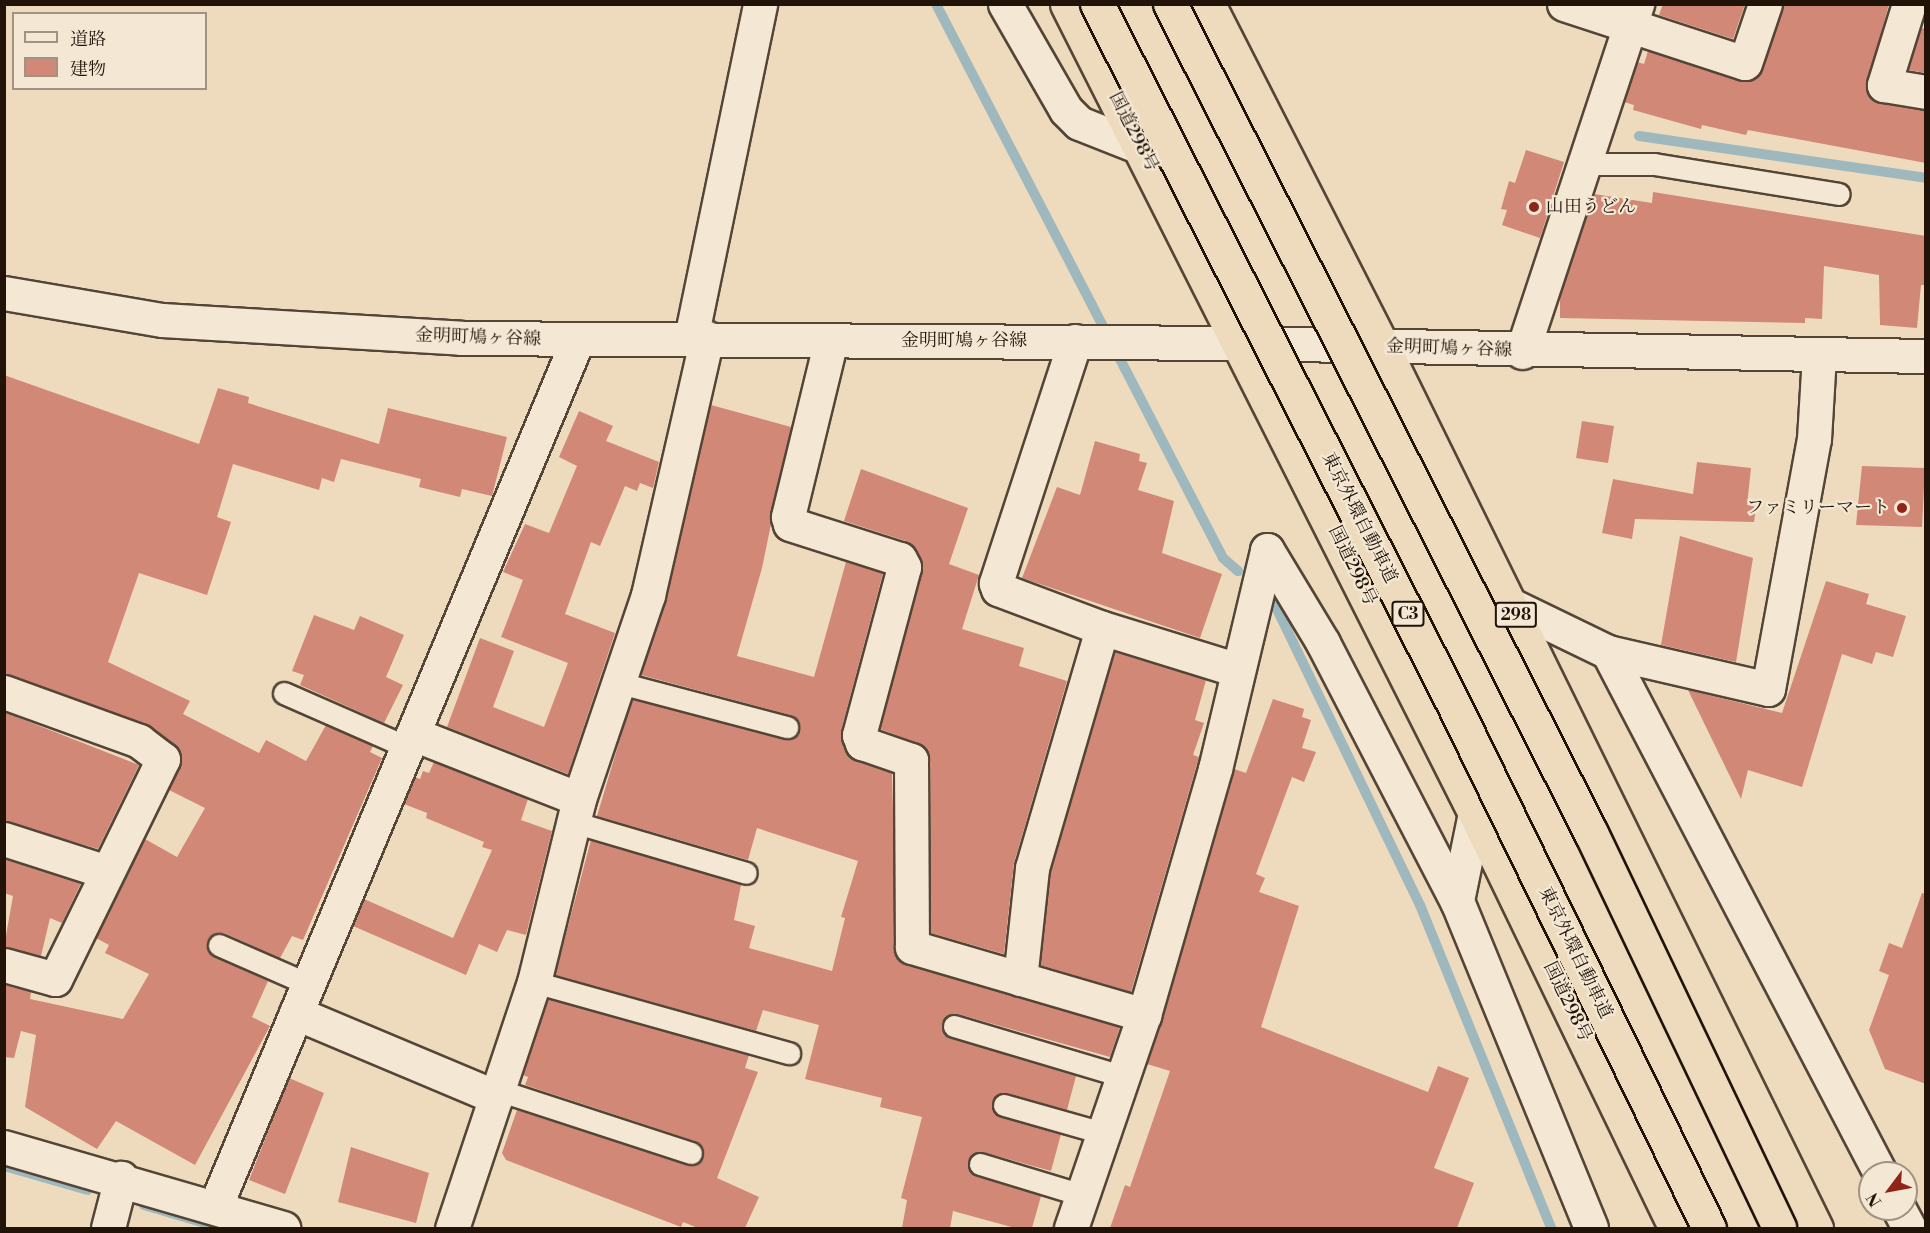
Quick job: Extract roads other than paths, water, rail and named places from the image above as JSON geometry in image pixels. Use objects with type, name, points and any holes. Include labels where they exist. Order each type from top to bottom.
[{"type":"highway","name":"国道298号","points":[[1067,4],[1241,343],[1475,813],[1676,1228]]},
{"type":"highway","name":"東京外環自動車道","points":[[1097,4],[1448,693],[1709,1228]]},
{"type":"highway","points":[[1170,4],[1591,833],[1779,1228]]},
{"type":"highway","name":"298","points":[[1208,4],[1228,20],[1383,347],[1818,1228]]},
{"type":"street","points":[[452,1228],[534,982],[576,810],[648,595],[699,338],[760,4]]},
{"type":"street","points":[[1005,4],[1066,110],[1080,123],[1142,148]]},
{"type":"street","points":[[1564,4],[1633,16],[1745,63],[1765,4]]},
{"type":"street","points":[[1909,4],[1884,84],[1926,92]]},
{"type":"street","points":[[1522,352],[1633,16]]},
{"type":"street","name":"金明町鳩ヶ谷線","points":[[4,293],[162,320],[356,334],[577,341],[699,338],[1076,341],[1241,343],[1522,352],[1926,356]]},
{"type":"street","points":[[831,339],[788,517],[790,524],[900,559],[904,567],[858,735],[862,743],[911,760],[912,947],[1144,1015]]},
{"type":"street","points":[[215,1207],[577,341]]},
{"type":"street","points":[[1076,341],[996,584],[998,589],[1102,628],[1238,669]]},
{"type":"street","points":[[1511,605],[1608,652],[1768,689],[1814,439],[1819,354]]},
{"type":"street","points":[[1071,1228],[1144,1015],[1215,769],[1267,550],[1328,654],[1457,901],[1591,1228]]},
{"type":"street","points":[[1020,979],[1032,868],[1102,628]]},
{"type":"street","points":[[1608,652],[1874,1161]]},
{"type":"street","points":[[4,692],[139,741],[163,759],[55,979],[4,965]]},
{"type":"street","points":[[410,741],[576,810]]},
{"type":"street","points":[[1457,901],[1475,813]]},
{"type":"street","points":[[4,839],[107,872]]},
{"type":"street","points":[[302,999],[497,1093]]},
{"type":"street","points":[[4,1146],[121,1178],[283,1228]]},
{"type":"street","points":[[108,1228],[121,1178]]},
{"type":"lane","points":[[1584,164],[1653,164],[1839,194]]},
{"type":"lane","points":[[620,683],[787,728]]},
{"type":"lane","points":[[284,693],[410,741]]},
{"type":"lane","points":[[576,810],[746,873]]},
{"type":"lane","points":[[219,945],[302,999]]},
{"type":"lane","points":[[534,982],[789,1053]]},
{"type":"lane","points":[[954,1026],[1122,1076]]},
{"type":"lane","points":[[497,1093],[691,1153]]},
{"type":"lane","points":[[1004,1105],[1103,1133]]},
{"type":"lane","points":[[980,1164],[1082,1195]]},
{"type":"waterway","points":[[936,4],[1223,558],[1238,571]]},
{"type":"waterway","points":[[1639,136],[1926,178]]},
{"type":"waterway","points":[[1273,601],[1420,905],[1551,1228]]},
{"type":"waterway","points":[[4,1166],[88,1190]]},
{"type":"waterway","points":[[144,1205],[222,1228]]},
{"type":"place","name":"山田うどん","points":[[1534,207]]},
{"type":"place","name":"ファミリーマート","points":[[1902,508]]}]
